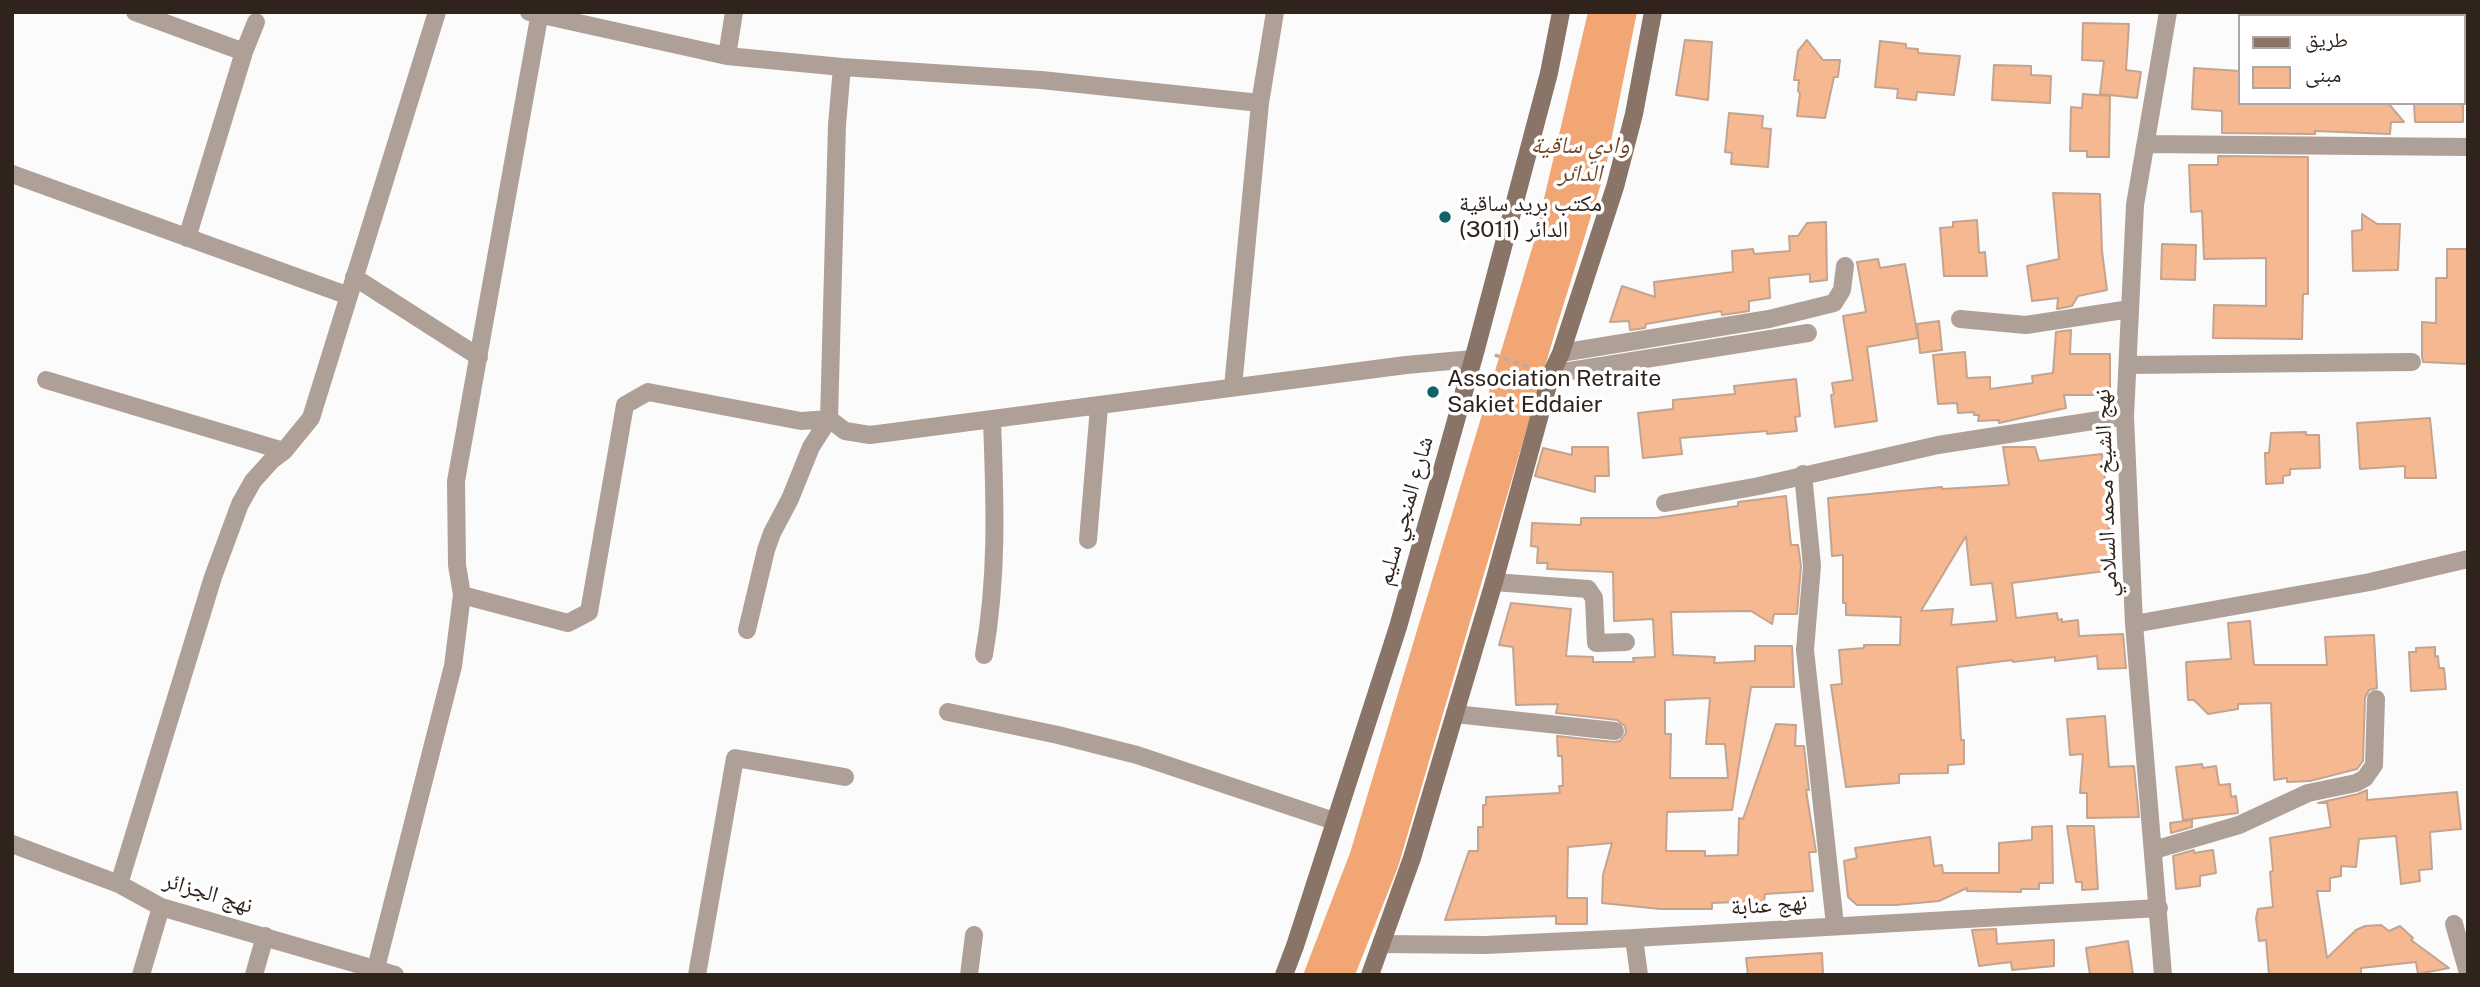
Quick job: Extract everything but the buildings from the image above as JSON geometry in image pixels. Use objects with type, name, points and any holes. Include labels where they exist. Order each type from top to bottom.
[{"type":"main road","name":"شارع المنجي سليم","points":[[1284,975],[1398,627],[1549,73],[1561,12]]},
{"type":"main road","points":[[1370,975],[1412,858],[1455,714],[1494,582],[1548,374],[1561,353],[1618,175],[1634,114],[1653,12]]},
{"type":"street","points":[[135,12],[244,52]]},
{"type":"street","points":[[119,884],[214,577],[240,504],[253,481],[284,451],[311,418],[437,12]]},
{"type":"street","points":[[727,56],[734,12]]},
{"type":"street","points":[[1233,387],[1260,103],[1275,12]]},
{"type":"street","name":"نهج الشيخ محمد السلامي","points":[[2164,975],[2134,624],[2125,416],[2135,205],[2168,12]]},
{"type":"street","points":[[376,968],[453,666],[462,596],[457,565],[456,481],[536,13],[727,56],[842,67],[1041,80],[1260,103]]},
{"type":"street","points":[[187,238],[244,52],[256,22]]},
{"type":"street","points":[[747,630],[772,533],[790,499],[811,447],[828,419],[837,138],[842,67]]},
{"type":"street","points":[[2147,144],[2468,147]]},
{"type":"street","points":[[12,174],[349,296]]},
{"type":"street","points":[[1561,353],[1769,318],[1834,303],[1842,290],[1845,266]]},
{"type":"street","points":[[355,277],[479,357]]},
{"type":"street","points":[[1960,319],[2026,325],[2130,309]]},
{"type":"street","points":[[1548,374],[1808,333]]},
{"type":"street","points":[[462,596],[568,623],[589,612],[625,405],[648,392],[802,421],[828,419],[845,430],[870,435],[1406,365],[1473,359]]},
{"type":"street","points":[[2128,365],[2412,362]]},
{"type":"street","points":[[46,380],[284,451]]},
{"type":"street","points":[[1088,540],[1100,407]]},
{"type":"street","points":[[1665,503],[1759,486],[1938,445],[2125,416]]},
{"type":"street","points":[[984,654],[992,612],[995,569],[992,420]]},
{"type":"street","points":[[1803,474],[1812,566],[1805,650],[1835,925]]},
{"type":"street","points":[[2134,624],[2370,582],[2468,559]]},
{"type":"street","points":[[1494,582],[1588,589],[1594,598],[1596,643],[1626,642]]},
{"type":"street","points":[[2154,850],[2239,825],[2308,793],[2356,783],[2365,778],[2374,765],[2375,699]]},
{"type":"street","points":[[948,712],[1058,734],[1137,755],[1334,821]]},
{"type":"street","points":[[1455,714],[1615,731]]},
{"type":"street","points":[[697,975],[735,758],[845,777]]},
{"type":"street","name":"نهج الجزائر","points":[[12,844],[119,884],[161,907],[395,975]]},
{"type":"street","points":[[141,975],[161,907]]},
{"type":"street","name":"نهج عنابة","points":[[1382,944],[1485,945],[2159,908]]},
{"type":"street","points":[[2454,924],[2468,973]]},
{"type":"street","points":[[969,975],[974,935]]},
{"type":"street","points":[[254,975],[265,936]]},
{"type":"street","points":[[1634,938],[1639,975]]},
{"type":"path","points":[[1497,356],[1548,374]]},
{"type":"shaded area","name":"وادي ساقية الدائر","points":[[1588,12],[1637,12],[1605,171],[1398,867],[1355,975],[1303,975],[1350,853],[1533,245]]},
{"type":"place","name":"مكتب بريد ساقية الدائر (3011)","points":[[1445,217]]},
{"type":"place","name":"Association Retraite Sakiet Eddaier","points":[[1433,392]]}]
